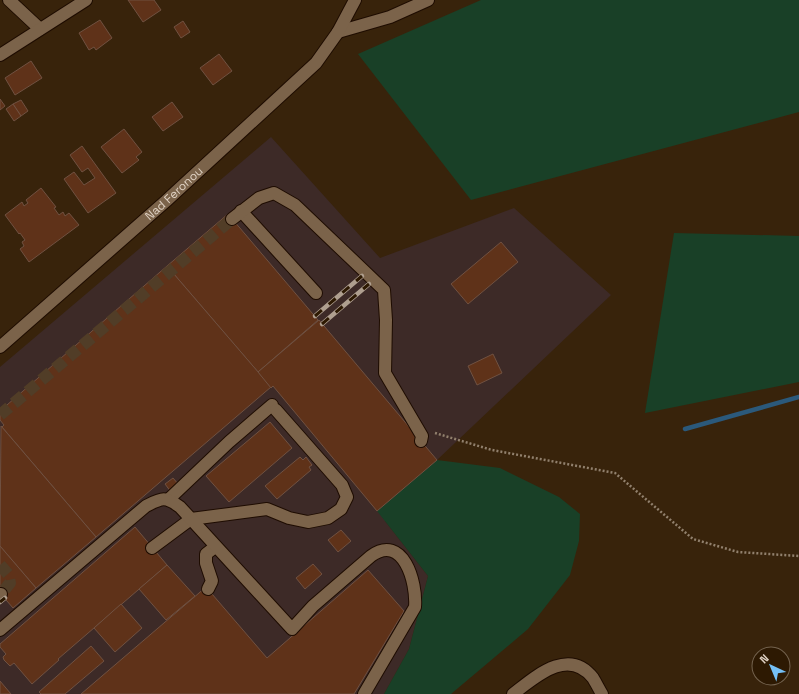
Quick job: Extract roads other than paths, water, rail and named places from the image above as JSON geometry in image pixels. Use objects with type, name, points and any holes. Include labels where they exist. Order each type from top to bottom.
[{"type":"street","points":[[10,0],[40,29]]},
{"type":"street","points":[[0,56],[86,0]]},
{"type":"street","name":"Nad Feronou","points":[[0,347],[166,202],[316,63],[338,32],[355,0]]},
{"type":"street","points":[[338,32],[390,17],[428,0]]},
{"type":"street","points":[[316,293],[237,215],[260,198],[274,193],[295,205],[384,290],[386,320],[385,373],[422,436],[420,441]]},
{"type":"street","points":[[152,548],[191,519],[267,509],[289,518],[308,522],[328,518],[341,509],[347,496],[342,486],[274,407],[229,442],[169,499]]},
{"type":"street","points":[[0,630],[146,506],[159,499],[169,499],[180,507],[215,547],[292,629],[313,606],[370,556],[379,550],[388,549],[394,552],[406,565],[412,577],[416,593],[415,607],[364,694]]},
{"type":"street","points":[[208,589],[212,581],[206,562],[206,554],[215,547]]},
{"type":"street","points":[[512,694],[551,667],[562,665],[573,666],[584,670],[592,677],[602,694]]},
{"type":"waterway","points":[[685,429],[799,397]]},
{"type":"tunnel","points":[[0,415],[232,219]]},
{"type":"tunnel","points":[[0,565],[8,574],[10,583],[1,594]]},
{"type":"railway","points":[[315,316],[362,276]]},
{"type":"railway","points":[[322,324],[369,284]]},
{"type":"railway","points":[[0,602],[5,598]]}]
